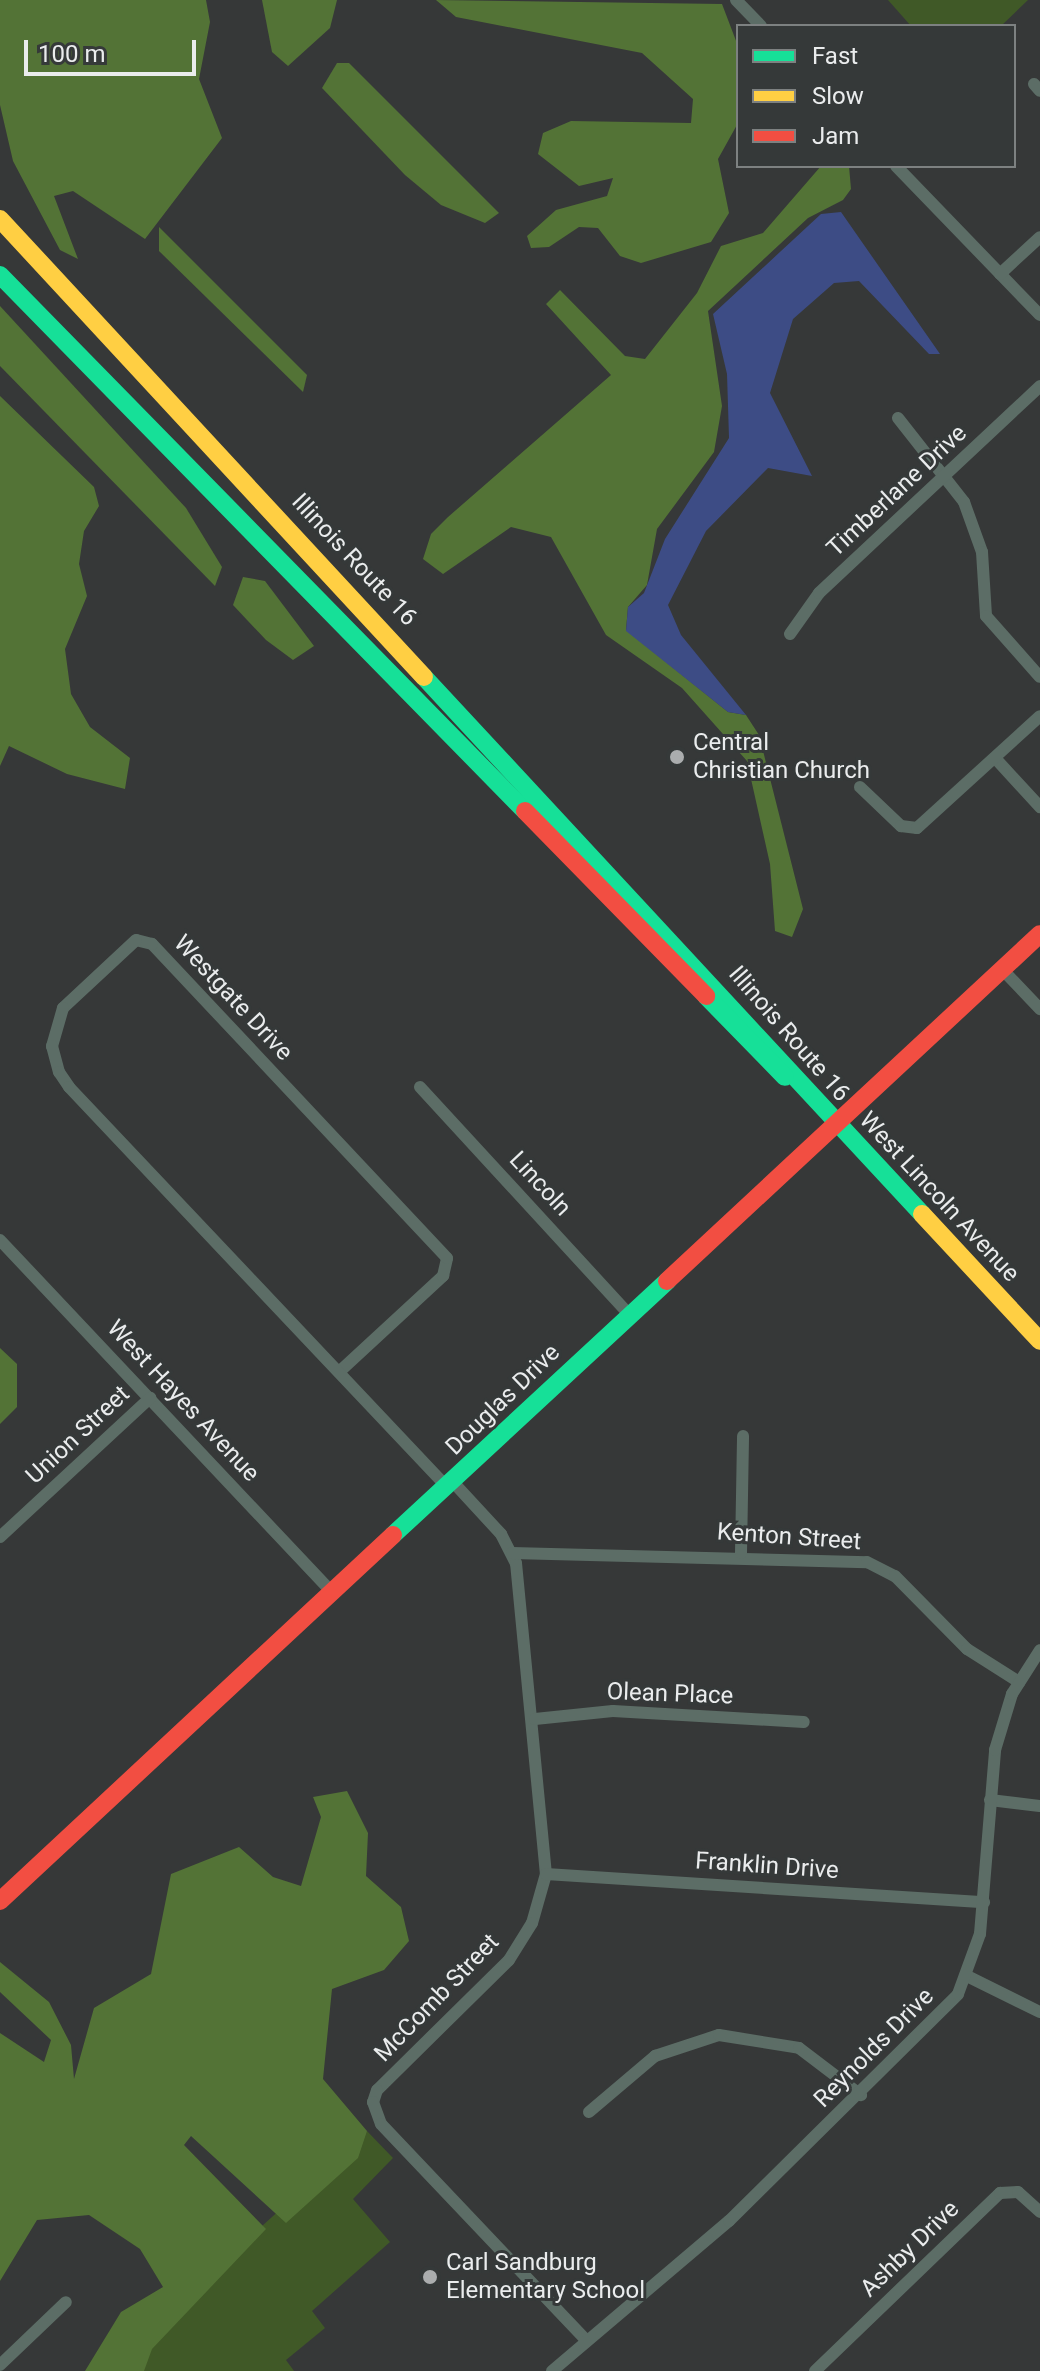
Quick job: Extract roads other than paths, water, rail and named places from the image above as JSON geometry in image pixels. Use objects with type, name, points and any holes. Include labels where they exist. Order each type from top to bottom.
[{"type":"main road","name":"Illinois Route 16","points":[[0,219],[747,1017],[836,1122]]},
{"type":"main road","name":"Illinois Route 16","points":[[0,275],[733,1031],[836,1122]]},
{"type":"main road","name":"Douglas Drive","points":[[0,1901],[450,1484],[627,1312],[1040,934]]},
{"type":"main road","name":"West Lincoln Avenue","points":[[836,1122],[1040,1341]]},
{"type":"street","points":[[736,0],[759,24]]},
{"type":"street","points":[[898,168],[1040,315]]},
{"type":"street","points":[[1000,274],[1040,237]]},
{"type":"street","name":"Timberlane Drive","points":[[790,634],[819,593],[1040,386]]},
{"type":"street","points":[[898,418],[948,474],[982,552],[986,616],[1040,677]]},
{"type":"street","points":[[860,787],[901,826],[917,828],[1040,716]]},
{"type":"street","points":[[995,758],[1040,807]]},
{"type":"street","name":"Westgate Drive","points":[[339,1372],[443,1276],[447,1258],[152,944],[136,940],[63,1008],[52,1046],[59,1072],[339,1372],[450,1484]]},
{"type":"street","points":[[1001,968],[1040,1009]]},
{"type":"street","name":"Lincoln","points":[[420,1087],[627,1312]]},
{"type":"street","name":"West Hayes Avenue","points":[[0,1240],[333,1593]]},
{"type":"street","name":"Union Street","points":[[0,1537],[150,1398]]},
{"type":"street","points":[[741,1553],[743,1436]]},
{"type":"street","points":[[450,1484],[512,1553]]},
{"type":"street","name":"Kenton Street","points":[[512,1553],[741,1553],[852,1559],[881,1568],[967,1649],[1019,1682]]},
{"type":"street","name":"McComb Street","points":[[512,1553],[535,1719],[546,1874],[532,1923],[509,1960],[377,2090],[373,2102],[381,2124],[587,2341]]},
{"type":"street","name":"Reynolds Drive","points":[[552,2371],[729,2221],[945,2012],[967,1976],[984,1902],[995,1750],[1019,1682],[1040,1650]]},
{"type":"street","name":"Olean Place","points":[[535,1719],[639,1712],[804,1722]]},
{"type":"street","points":[[990,1800],[1040,1806]]},
{"type":"street","name":"Franklin Drive","points":[[546,1874],[984,1902]]},
{"type":"street","points":[[967,1976],[1040,2012]]},
{"type":"street","points":[[589,2112],[655,2056],[719,2035],[799,2048],[861,2095]]},
{"type":"street","name":"Ashby Drive","points":[[815,2371],[1000,2193],[1018,2192],[1040,2212]]},
{"type":"street","points":[[7,2371],[0,2365],[66,2302]]},
{"type":"water","points":[[841,212],[940,354],[929,354],[859,281],[834,283],[793,319],[770,393],[812,476],[768,468],[706,531],[668,605],[681,635],[746,715],[728,712],[626,631],[628,607],[644,593],[665,539],[729,438],[727,374],[713,314],[821,214]]},
{"type":"place","name":"Central Christian Church","points":[[677,757]]},
{"type":"place","name":"Carl Sandburg Elementary School","points":[[430,2277]]}]
